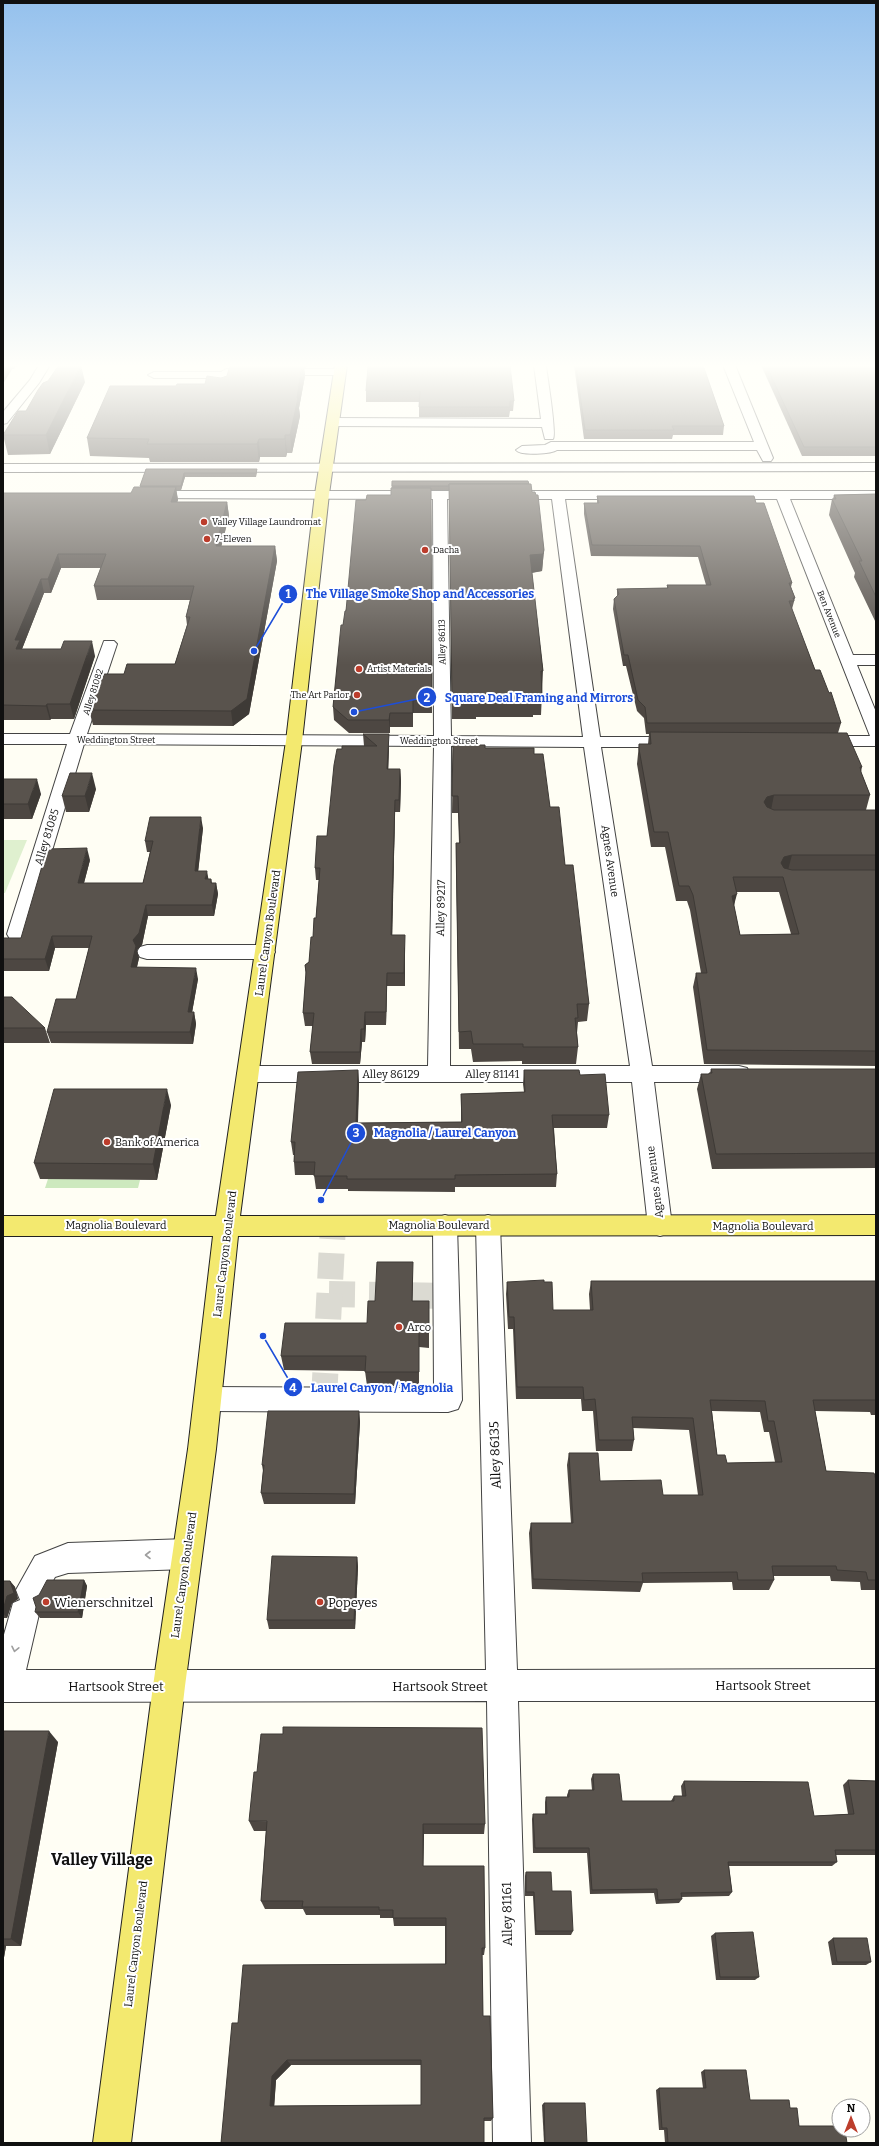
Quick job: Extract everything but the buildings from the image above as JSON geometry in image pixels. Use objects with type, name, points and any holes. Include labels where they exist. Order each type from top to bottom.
[{"type":"main road","name":"Laurel Canyon Boulevard","points":[[112,2143],[169,1686],[208,1399],[227,1224],[294,741],[327,468]]},
{"type":"main road","name":"Magnolia Boulevard","points":[[3,1226],[227,1224],[660,1226],[876,1225]]},
{"type":"street","points":[[3,468],[876,467]]},
{"type":"street","points":[[311,481],[324,488]]},
{"type":"street","points":[[324,488],[338,481]]},
{"type":"street","points":[[137,495],[324,488],[440,495],[876,495]]},
{"type":"street","name":"Alley 86113","points":[[440,495],[443,742]]},
{"type":"street","name":"Agnes Avenue","points":[[558,495],[592,742],[642,1074],[660,1226]]},
{"type":"street","name":"Ben Avenue","points":[[782,496],[876,733]]},
{"type":"street","name":"Alley 81082","points":[[77,740],[109,644]]},
{"type":"street","points":[[847,660],[876,660]]},
{"type":"street","name":"Weddington Street","points":[[3,739],[693,742]]},
{"type":"street","name":"Alley 81085","points":[[17,934],[77,740]]},
{"type":"street","points":[[803,741],[876,741]]},
{"type":"street","name":"Alley 89217","points":[[439,1074],[443,742]]},
{"type":"street","points":[[147,952],[265,952]]},
{"type":"street","name":"Alley 86129","points":[[248,1074],[439,1074]]},
{"type":"street","name":"Alley 81141","points":[[439,1074],[756,1074]]},
{"type":"street","points":[[208,1399],[448,1400],[445,1225]]},
{"type":"street","name":"Alley 86135","points":[[488,1225],[502,1686]]},
{"type":"street","points":[[5,1686],[27,1602],[45,1566],[68,1558],[187,1554]]},
{"type":"street","name":"Hartsook Street","points":[[5,1686],[876,1685]]},
{"type":"street","name":"Alley 81161","points":[[502,1686],[512,2143]]},
{"type":"green space","points":[[3,840],[27,840],[5,893],[3,893]]},
{"type":"green space","points":[[48,1179],[140,1180],[138,1188],[45,1188]]},
{"type":"tunnel","points":[[329,1294],[333,1225]]},
{"type":"tunnel","points":[[324,1399],[329,1294]]},
{"type":"tunnel","points":[[329,1294],[447,1296]]},
{"type":"place","name":"Valley Village Laundromat","points":[[204,522]]},
{"type":"place","name":"7-Eleven","points":[[207,539]]},
{"type":"place","name":"Dacha","points":[[425,550]]},
{"type":"place","name":"The Village Smoke Shop and Accessories","points":[[254,651]]},
{"type":"place","name":"Artist Materials","points":[[359,669]]},
{"type":"place","name":"The Art Parlor","points":[[357,695]]},
{"type":"place","name":"Square Deal Framing and Mirrors","points":[[354,712]]},
{"type":"place","name":"Bank of America","points":[[107,1142]]},
{"type":"place","name":"Magnolia / Laurel Canyon","points":[[321,1200]]},
{"type":"place","name":"Arco","points":[[399,1327]]},
{"type":"place","name":"Laurel Canyon / Magnolia","points":[[263,1336]]},
{"type":"place","name":"Wienerschnitzel","points":[[46,1602]]},
{"type":"place","name":"Popeyes","points":[[320,1602]]},
{"type":"district","name":"Valley Village","points":[[102,1859]]}]
